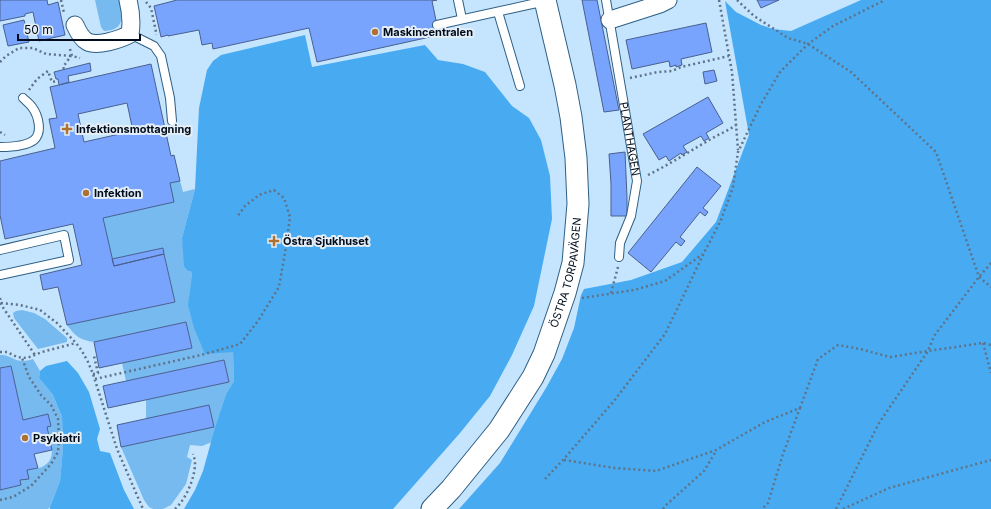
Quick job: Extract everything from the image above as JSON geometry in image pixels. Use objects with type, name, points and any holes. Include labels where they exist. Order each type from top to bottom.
[{"type":"street","points":[[75,25],[79,34],[91,43],[97,44],[123,38],[130,34],[132,25],[128,0]]},
{"type":"street","points":[[610,20],[668,0]]},
{"type":"street","name":"ÖSTRA TORPAVÄGEN","points":[[432,509],[451,490],[499,430],[533,377],[544,354],[566,293],[572,263],[578,204],[575,151],[565,85],[545,1]]},
{"type":"lane","points":[[458,0],[462,19]]},
{"type":"lane","name":"PLANTHAGEN","points":[[606,0],[637,181],[631,216],[620,243],[620,257]]},
{"type":"lane","points":[[437,25],[545,1]]},
{"type":"lane","points":[[498,12],[520,86]]},
{"type":"lane","points":[[130,34],[154,46],[161,56],[170,98],[172,121]]},
{"type":"lane","points":[[0,147],[27,144],[34,140],[39,132],[37,118],[32,107],[23,98]]},
{"type":"lane","points":[[0,250],[64,235],[69,260],[0,275]]},
{"type":"path","points":[[545,479],[614,401],[665,334],[721,220],[733,187],[738,152],[736,125],[732,72],[719,0]]},
{"type":"path","points":[[737,0],[754,16],[788,38],[808,44],[851,72],[936,152],[979,277],[991,287]]},
{"type":"path","points":[[738,152],[761,104],[780,72],[808,44],[833,26],[885,0]]},
{"type":"path","points":[[64,69],[63,67],[85,40]]},
{"type":"path","points":[[0,62],[6,56],[19,48],[33,48],[46,54],[72,56]]},
{"type":"path","points":[[620,81],[658,72],[672,71],[681,67],[729,56]]},
{"type":"path","points":[[37,79],[48,71],[52,82],[58,81]]},
{"type":"path","points":[[637,181],[668,165],[736,125]]},
{"type":"path","points":[[95,379],[201,355],[240,344],[258,321],[279,287],[290,216],[284,198],[274,190],[259,194],[245,206],[237,217]]},
{"type":"path","points":[[578,298],[634,290],[664,281],[704,253]]},
{"type":"path","points":[[611,294],[620,257]]},
{"type":"path","points":[[836,509],[878,423],[928,350],[934,336],[991,263]]},
{"type":"path","points":[[0,298],[0,303],[35,354]]},
{"type":"path","points":[[0,303],[20,305],[40,310],[57,323],[76,343],[88,362],[93,374],[117,449],[143,509]]},
{"type":"path","points":[[0,352],[7,352],[22,358],[27,358],[35,354],[76,343]]},
{"type":"path","points":[[984,344],[991,373]]},
{"type":"path","points":[[762,509],[768,503],[783,454],[818,359],[838,346],[860,349],[890,357],[928,350],[984,344],[991,345]]},
{"type":"path","points":[[93,374],[98,373],[94,356],[96,356]]},
{"type":"path","points":[[0,500],[13,497],[31,486],[52,464],[58,452],[58,419],[51,405],[29,377],[22,358]]},
{"type":"path","points":[[563,460],[615,468],[656,471],[716,450],[765,422],[800,408]]},
{"type":"path","points":[[663,509],[704,471],[716,450]]},
{"type":"path","points":[[175,509],[192,482],[195,462],[193,454]]},
{"type":"path","points":[[843,509],[889,488],[991,460]]},
{"type":"shaded area","points":[[95,0],[119,0],[122,17],[116,28],[104,31],[101,27]]},
{"type":"shaded area","points":[[861,0],[991,0],[991,509],[459,509],[500,463],[546,388],[562,359],[574,328],[581,295],[584,289],[631,280],[682,262],[716,222],[749,135],[725,1],[736,12],[761,25],[773,29],[791,31]]},
{"type":"shaded area","points":[[305,35],[312,67],[425,45],[438,60],[463,64],[485,72],[512,106],[529,118],[541,140],[550,176],[552,219],[534,306],[512,355],[490,396],[460,433],[393,509],[184,509],[195,490],[203,471],[226,394],[234,381],[233,352],[205,354],[194,328],[188,305],[192,276],[191,271],[188,271],[184,266],[182,238],[195,189],[199,108],[207,70],[213,61],[221,55]]},
{"type":"shaded area","points":[[180,181],[183,192],[195,189],[182,238],[188,271],[191,271],[192,276],[233,352],[234,381],[226,394],[212,442],[202,446],[190,445],[187,457],[192,460],[186,484],[171,505],[163,509],[153,509],[149,507],[144,500],[121,447],[214,427],[209,405],[146,419],[146,400],[229,382],[224,360],[126,381],[122,363],[192,348],[186,322],[94,342],[78,337],[67,325],[175,302],[163,248],[112,259],[103,218],[170,183]]},
{"type":"shaded area","points":[[22,310],[34,313],[45,319],[67,338],[67,342],[38,349],[14,318],[13,313]]},
{"type":"shaded area","points":[[0,355],[20,361],[33,359],[40,371],[39,378],[53,395],[62,417],[63,448],[60,481],[48,509],[0,509],[0,490],[21,485],[20,480],[28,478],[27,470],[37,469],[49,462],[52,447],[47,427],[51,425],[48,415],[23,420],[11,366],[0,368]]},
{"type":"shaded area","points":[[67,361],[78,373],[89,392],[100,429],[97,439],[100,451],[110,453],[124,490],[134,509],[50,509],[60,481],[63,448],[62,417],[53,395],[39,378],[40,371],[46,366]]},
{"type":"building","points":[[0,0],[47,0],[48,5],[58,2],[65,35],[39,41],[33,12],[25,14],[25,16],[0,21]]},
{"type":"building","name":"Maskincentralen","points":[[177,0],[437,0],[432,1],[439,35],[317,62],[309,28],[213,49],[212,43],[202,45],[199,30],[161,37],[154,6]]},
{"type":"building","points":[[582,0],[597,0],[619,110],[604,112]]},
{"type":"building","points":[[757,0],[779,0],[761,8]]},
{"type":"building","points":[[24,20],[29,42],[8,46],[3,25]]},
{"type":"building","points":[[706,23],[712,52],[681,59],[682,65],[676,67],[676,65],[670,67],[669,61],[632,69],[626,40]]},
{"type":"building","points":[[90,63],[91,71],[68,76],[69,82],[59,85],[58,79],[56,79],[54,72]]},
{"type":"building","name":"Infektion","points":[[151,64],[171,156],[174,155],[180,181],[170,183],[174,202],[103,218],[114,266],[164,254],[175,302],[67,325],[58,287],[43,290],[40,275],[82,265],[73,224],[5,239],[0,215],[0,161],[55,148],[49,119],[57,118],[50,87]],"holes":[[[127,103],[133,131],[84,142],[78,114]]]},
{"type":"building","points":[[714,70],[717,81],[705,84],[703,72]]},
{"type":"building","points":[[708,97],[723,123],[706,133],[709,138],[704,141],[701,136],[683,146],[687,152],[682,155],[681,153],[669,161],[666,156],[659,160],[643,134]]},
{"type":"building","points":[[625,152],[627,216],[611,216],[609,154]]},
{"type":"building","points":[[697,167],[721,186],[703,208],[708,212],[705,216],[700,212],[680,237],[685,241],[681,246],[676,242],[651,272],[628,253]]},
{"type":"building","points":[[163,248],[164,254],[114,266],[112,259]]},
{"type":"building","points":[[186,322],[192,348],[99,368],[94,342]]},
{"type":"building","points":[[224,360],[229,382],[108,408],[103,386]]},
{"type":"building","name":"Psykiatri","points":[[11,366],[23,420],[48,414],[51,426],[47,427],[52,450],[34,454],[38,468],[27,470],[29,479],[20,480],[21,485],[0,490],[0,368]]},
{"type":"building","points":[[209,405],[214,427],[121,447],[117,425]]},
{"type":"place","name":"Maskincentralen","points":[[375,32]]},
{"type":"place","name":"Infektionsmottagning","points":[[67,129]]},
{"type":"place","name":"Infektion","points":[[86,193]]},
{"type":"place","name":"Östra Sjukhuset","points":[[274,241]]},
{"type":"place","name":"Psykiatri","points":[[25,438]]}]
